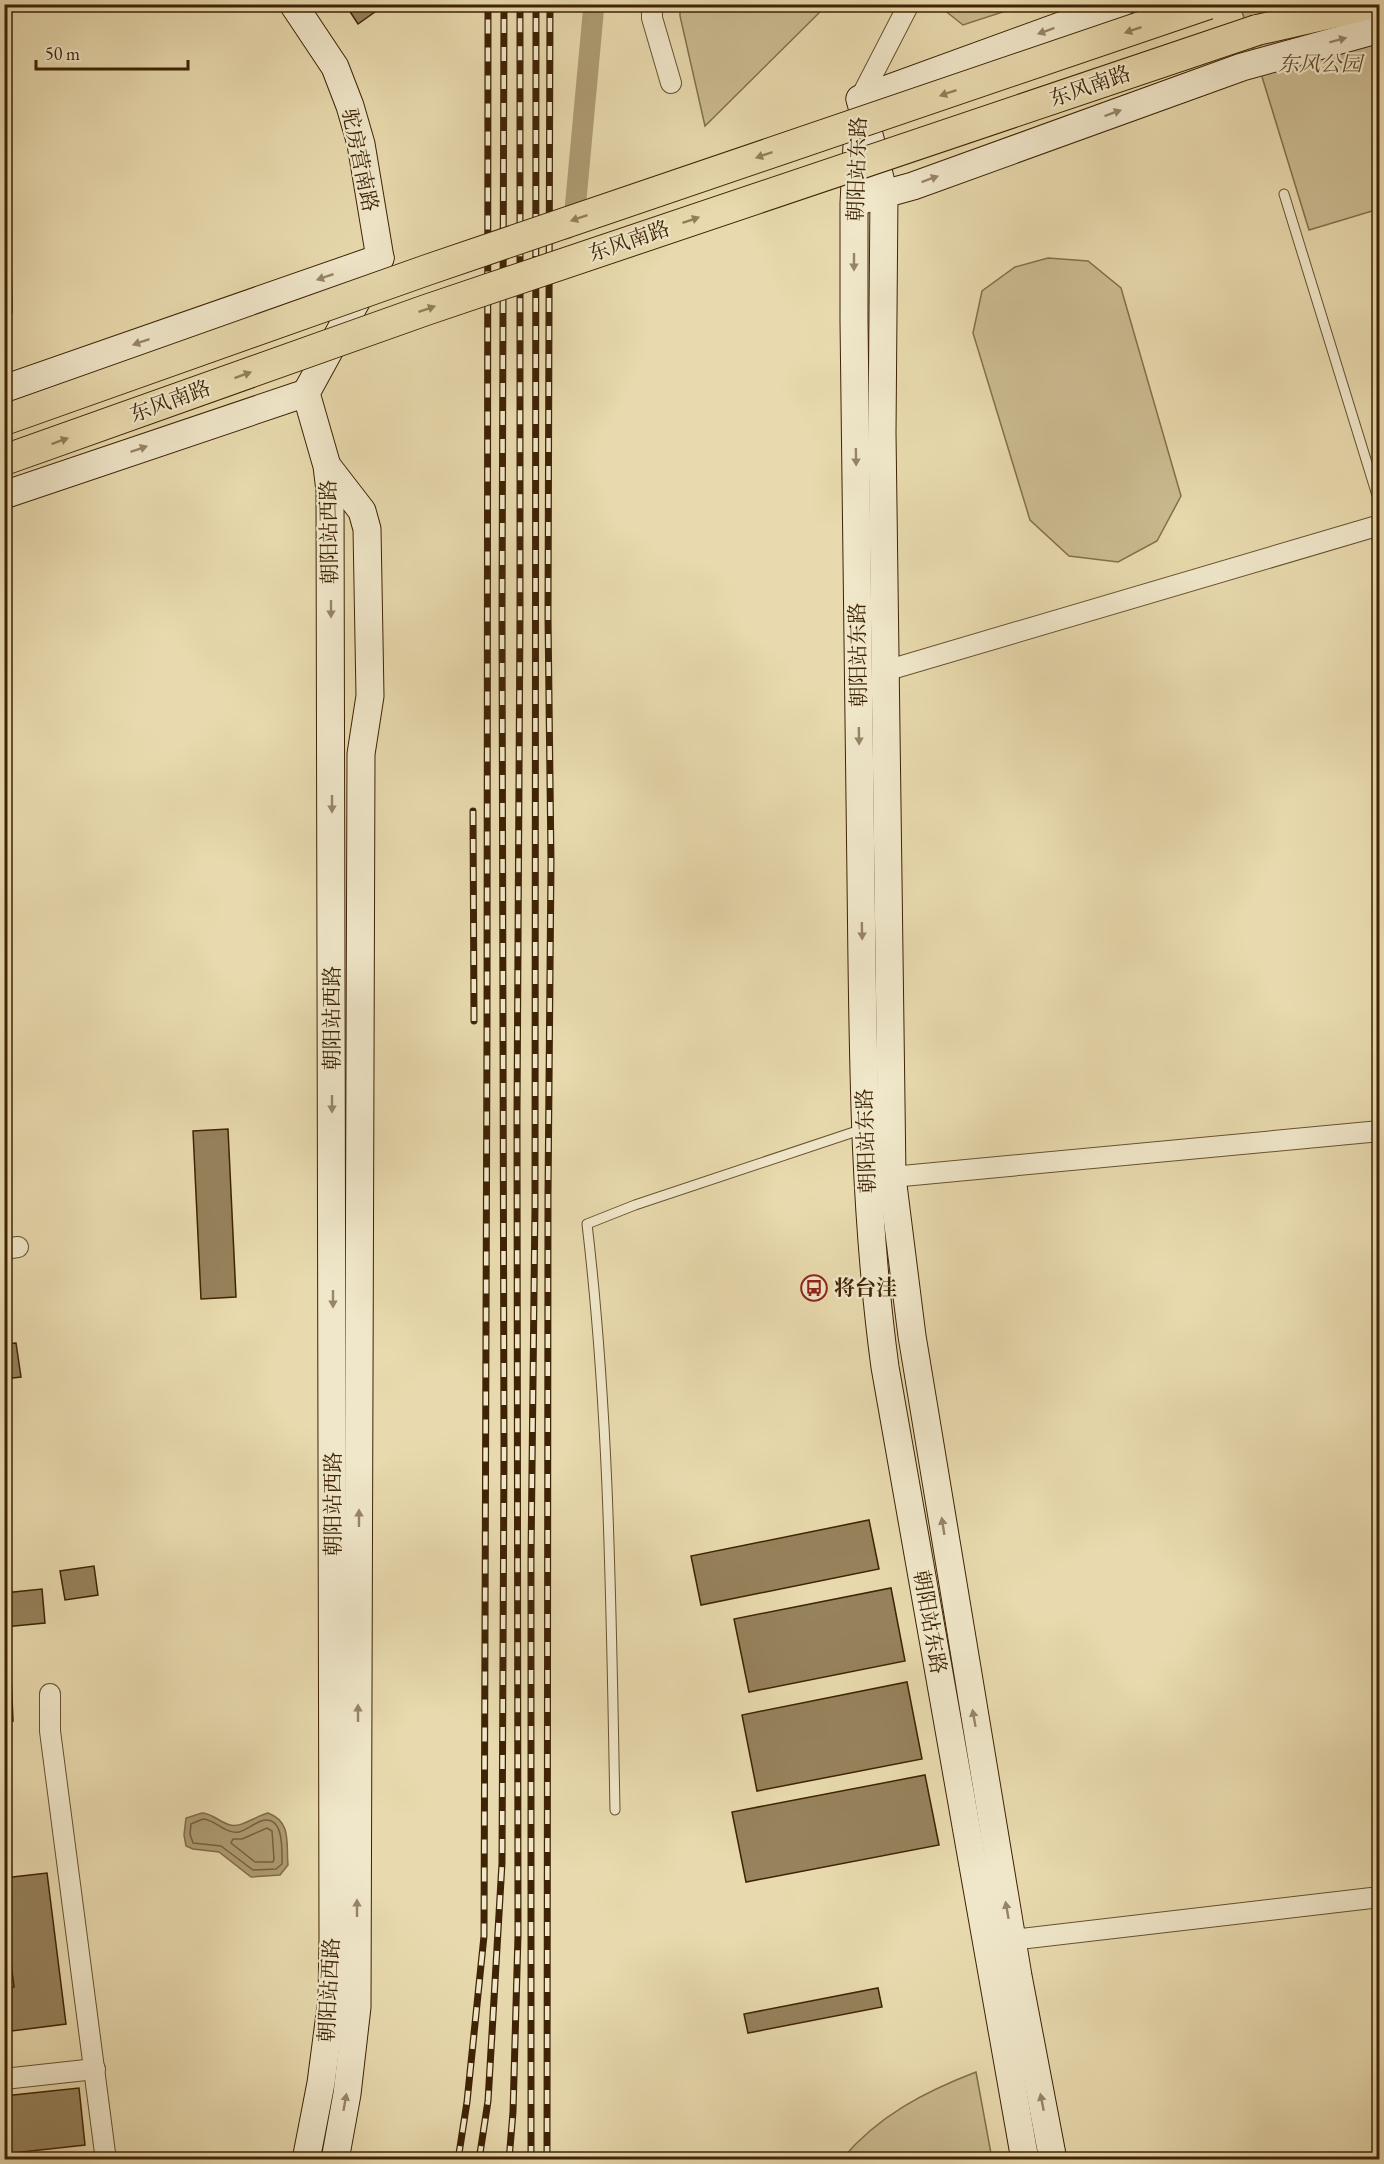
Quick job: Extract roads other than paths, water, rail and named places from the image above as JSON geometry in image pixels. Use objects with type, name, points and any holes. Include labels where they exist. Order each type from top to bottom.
[{"type":"main road","name":"驼房营南路","points":[[293,4],[335,67],[350,106],[361,144],[380,258]]},
{"type":"main road","points":[[860,99],[1121,4]]},
{"type":"main road","name":"东风南路","points":[[4,420],[438,266],[1208,4]]},
{"type":"main road","name":"东风南路","points":[[4,460],[426,310],[1257,30],[1371,4]]},
{"type":"main road","points":[[854,203],[913,186],[1242,66],[1380,29]]},
{"type":"main road","name":"朝阳站东路","points":[[860,99],[884,194],[882,433],[892,1177],[912,1336],[1012,1940],[1053,2160]]},
{"type":"main road","name":"朝阳站东路","points":[[860,99],[854,203],[865,1128],[875,1292],[885,1367],[1025,2160]]},
{"type":"main road","points":[[4,389],[380,258]]},
{"type":"main road","points":[[4,495],[306,393],[380,258]]},
{"type":"main road","points":[[306,393],[327,466]]},
{"type":"main road","name":"朝阳站西路","points":[[306,2160],[321,2083],[332,1989],[332,800],[330,491],[327,466]]},
{"type":"main road","name":"朝阳站西路","points":[[327,466],[362,511],[367,529],[369,696],[361,766],[357,2007],[347,2094],[335,2160]]},
{"type":"street","points":[[652,4],[652,18],[670,83]]},
{"type":"street","points":[[860,99],[909,4]]},
{"type":"street","points":[[885,671],[1380,525]]},
{"type":"street","points":[[892,1177],[1380,1131]]},
{"type":"street","points":[[50,1694],[50,1731],[95,2069],[104,2160]]},
{"type":"street","points":[[1012,1940],[1380,1897]]},
{"type":"street","points":[[4,2079],[95,2069]]},
{"type":"lane","points":[[1284,194],[1380,505]]},
{"type":"lane","points":[[615,1810],[609,1511],[597,1311],[587,1224],[635,1205],[865,1128]]},
{"type":"water","points":[[202,1813],[230,1825],[244,1823],[268,1813],[276,1817],[286,1834],[288,1865],[280,1875],[251,1877],[219,1852],[186,1846],[184,1835],[186,1818]]},
{"type":"waterway","points":[[566,229],[574,221],[594,4]]},
{"type":"railway","points":[[458,2160],[467,2102],[484,1936],[488,4]]},
{"type":"railway","points":[[479,2160],[488,2101],[502,1863],[504,4]]},
{"type":"railway","points":[[509,2160],[513,2112],[518,1935],[517,1113],[520,4]]},
{"type":"railway","points":[[531,2160],[536,4]]},
{"type":"railway","points":[[547,2160],[548,1196],[551,862],[548,617],[550,4]]},
{"type":"railway","points":[[473,811],[474,1021]]},
{"type":"place","name":"将台洼","points":[[814,1288]]},
{"type":"park label","name":"东风公园","points":[[1320,64]]}]
